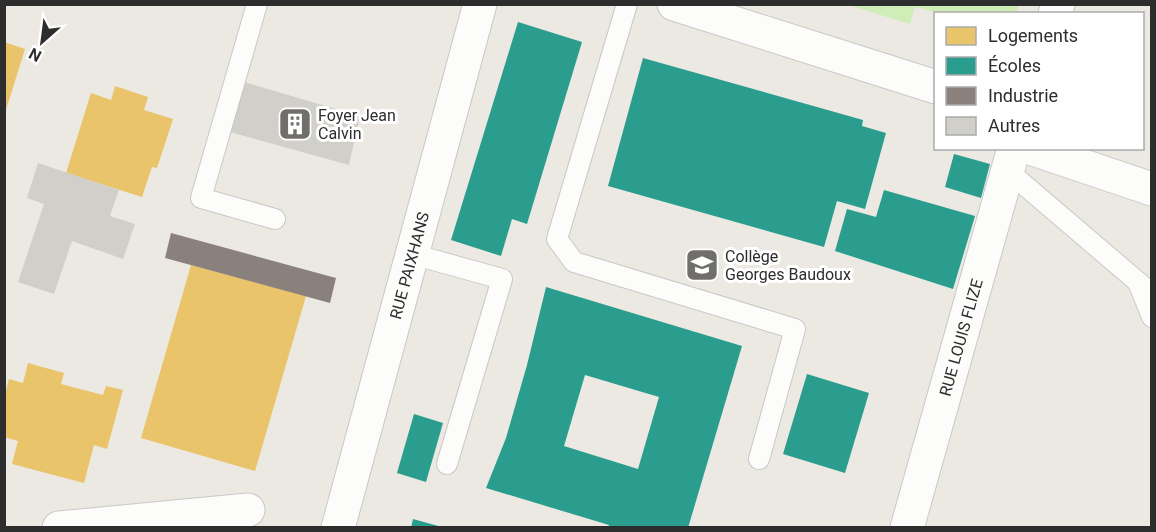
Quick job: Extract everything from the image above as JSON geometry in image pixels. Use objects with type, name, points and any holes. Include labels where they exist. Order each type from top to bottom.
[{"type":"street","name":"RUE PAIXHANS","points":[[338,528],[480,4]]},
{"type":"street","points":[[674,4],[934,86]]},
{"type":"street","points":[[1017,156],[1152,189]]},
{"type":"street","name":"RUE LOUIS FLIZE","points":[[907,528],[1017,156]]},
{"type":"street","points":[[59,528],[248,510]]},
{"type":"lane","points":[[257,4],[201,198],[275,219]]},
{"type":"lane","points":[[627,4],[557,239],[574,262],[795,329],[759,459]]},
{"type":"lane","points":[[1017,156],[1145,288],[1152,317]]},
{"type":"lane","points":[[412,254],[502,279],[447,464]]},
{"type":"green space","points":[[848,5],[1019,5],[1017,12],[935,12],[915,7],[910,24]]},
{"type":"building: Logements","points":[[4,42],[25,49],[5,113],[4,113]]},
{"type":"building: Logements","points":[[115,86],[148,97],[144,110],[173,119],[157,168],[152,167],[142,197],[66,173],[91,93],[111,100]]},
{"type":"building: Logements","points":[[191,265],[306,296],[255,471],[141,438]]},
{"type":"building: Logements","points":[[28,363],[64,373],[61,384],[103,395],[106,386],[123,390],[107,449],[94,445],[84,483],[12,464],[18,441],[4,437],[4,398],[9,379],[23,383]]},
{"type":"building: Écoles","points":[[518,22],[582,42],[527,224],[512,219],[501,256],[451,240]]},
{"type":"building: Écoles","points":[[643,58],[863,120],[862,126],[886,133],[865,209],[837,201],[824,247],[608,186]]},
{"type":"building: Écoles","points":[[954,154],[990,164],[981,198],[945,187]]},
{"type":"building: Écoles","points":[[884,190],[975,216],[953,289],[835,251],[847,209],[876,217]]},
{"type":"building: Écoles","points":[[546,287],[742,346],[688,528],[608,528],[609,525],[486,488],[506,438]],"holes":[[[585,375],[659,397],[638,469],[564,446]]]},
{"type":"building: Écoles","points":[[807,374],[869,393],[845,473],[783,454]]},
{"type":"building: Écoles","points":[[414,414],[443,423],[426,482],[397,473]]},
{"type":"building: Écoles","points":[[413,519],[442,527],[411,528]]},
{"type":"building: Industrie","points":[[171,233],[336,278],[330,303],[165,258]]},
{"type":"building: Autres","name":"Foyer Jean Calvin","points":[[244,82],[360,116],[349,165],[230,132]]},
{"type":"building: Autres","points":[[38,163],[119,190],[110,216],[135,224],[123,259],[72,241],[54,294],[18,282],[44,204],[27,198]]},
{"type":"place","name":"Foyer Jean Calvin","points":[[295,124]]},
{"type":"place","name":"Collège Georges Baudoux","points":[[702,265]]}]
